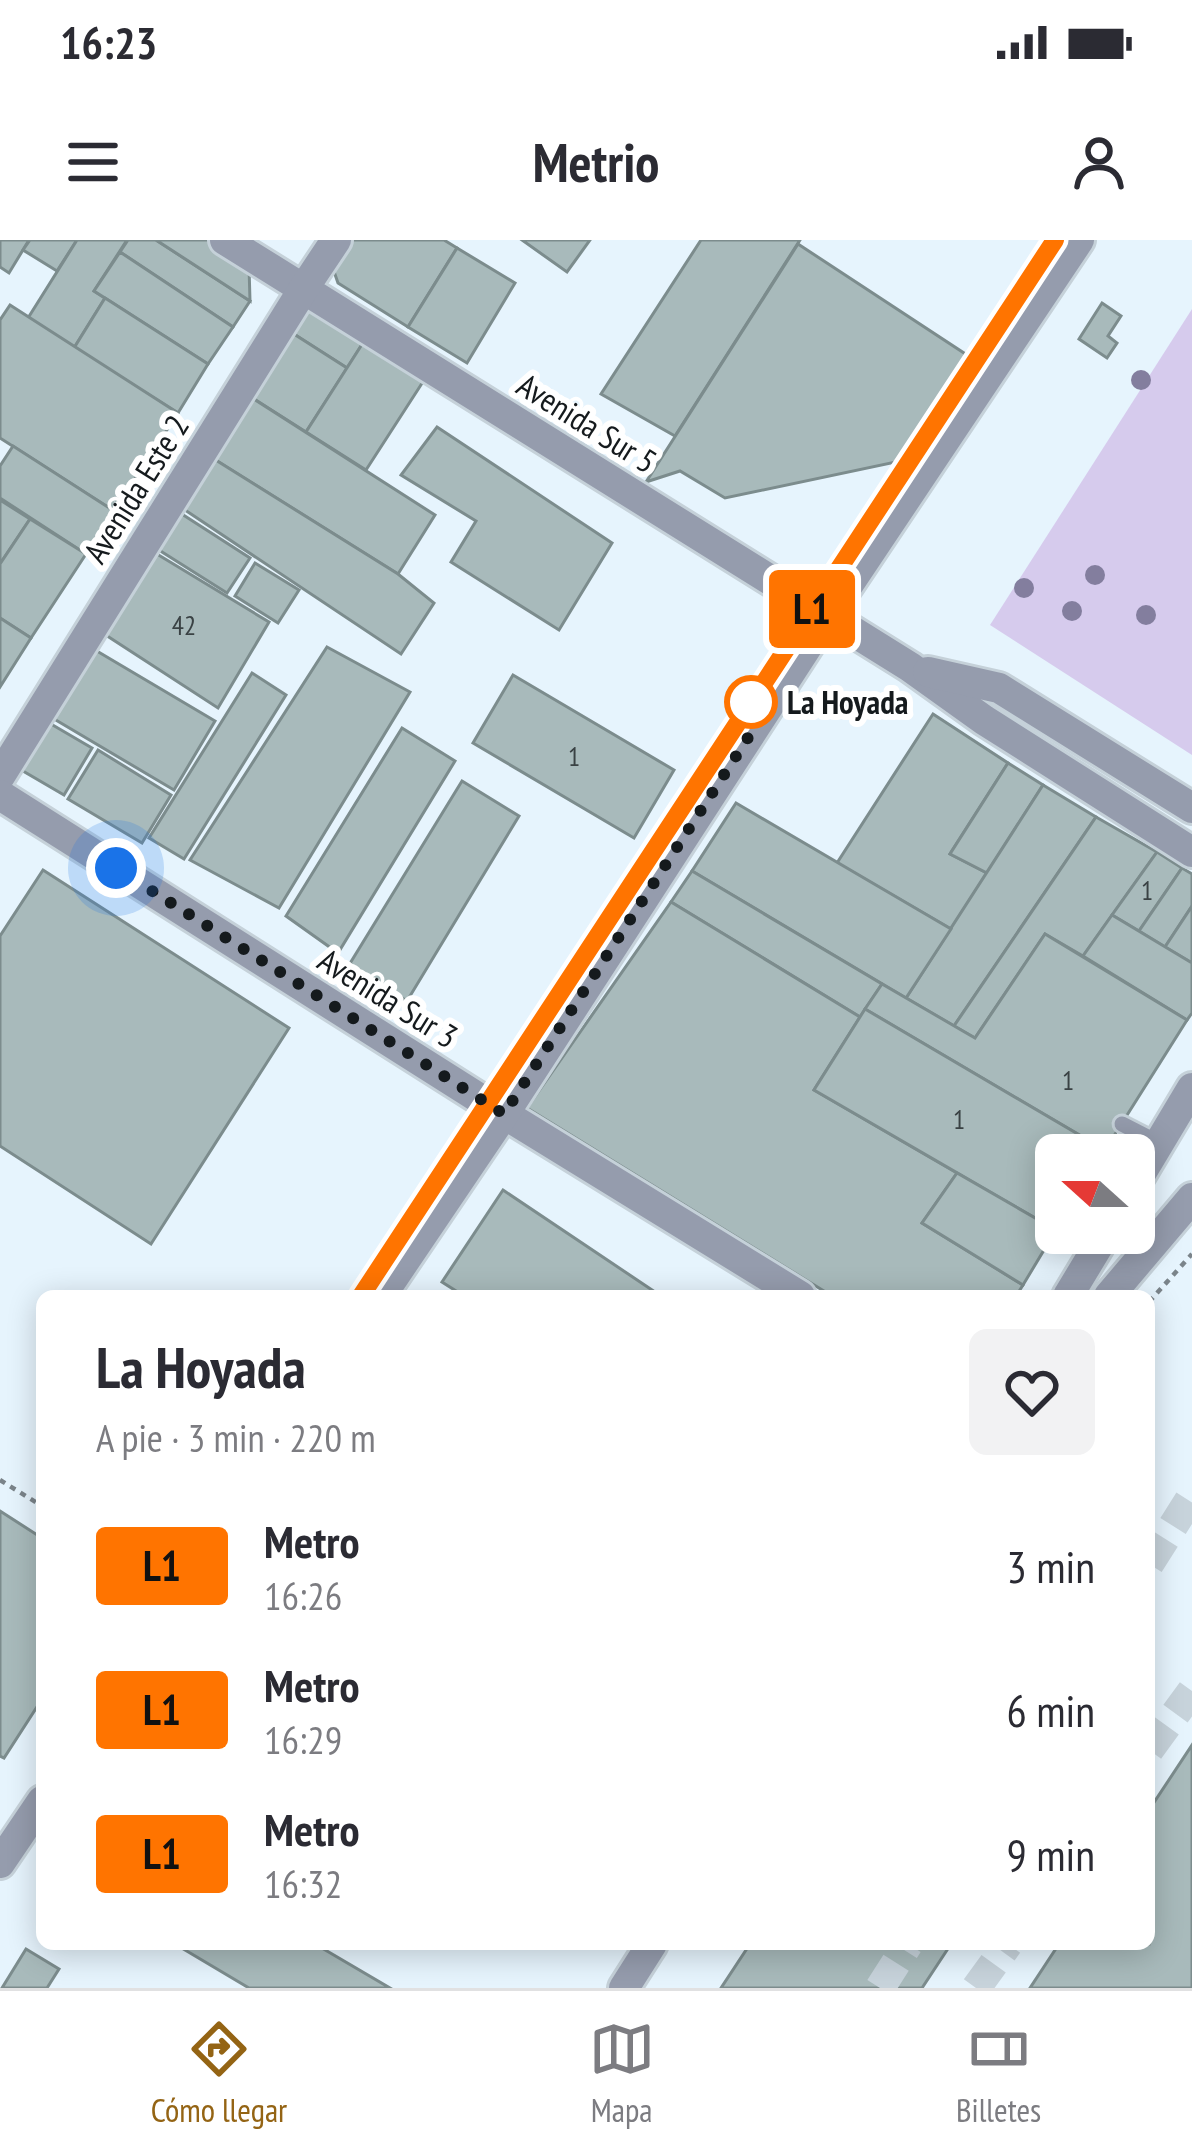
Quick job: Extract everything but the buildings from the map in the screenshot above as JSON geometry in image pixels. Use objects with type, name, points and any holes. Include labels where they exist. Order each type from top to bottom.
[{"type":"street","name":"Avenida Sur 5","points":[[225,240],[910,667],[1114,816],[1192,852]]},
{"type":"street","name":"Avenida Este 2","points":[[0,776],[336,240]]},
{"type":"street","points":[[385,1290],[1079,240]]},
{"type":"street","name":"Avenida Sur 5","points":[[910,667],[999,688],[1192,808]]},
{"type":"street","name":"Avenida Sur 3","points":[[0,795],[504,1114],[801,1290]]},
{"type":"street","points":[[1155,1150],[1192,1088]]},
{"type":"street","points":[[1114,1290],[1192,1198]]},
{"type":"street","points":[[1072,1290],[1093,1254]]},
{"type":"street","points":[[0,1863],[36,1810]]},
{"type":"street","points":[[624,1988],[648,1950]]},
{"type":"lane","points":[[1122,1124],[1159,1143]]},
{"type":"path","points":[[1155,1295],[1192,1254]]},
{"type":"path","points":[[0,1480],[36,1502]]},
{"type":"shaded area","points":[[1192,309],[1192,755],[990,625]]},
{"type":"tunnel","points":[[1155,1555],[1192,1496]]},
{"type":"tunnel","points":[[1155,1742],[1192,1691]]},
{"type":"tunnel","points":[[880,1988],[904,1950]]},
{"type":"tunnel","points":[[976,1988],[1004,1950]]},
{"type":"metro line","name":"L1","points":[[365,1290],[1055,240]]},
{"type":"place","name":"La Hoyada","points":[[751,702]]},
{"type":"route","points":[[116,868],[504,1114],[762,716],[751,702]]}]
